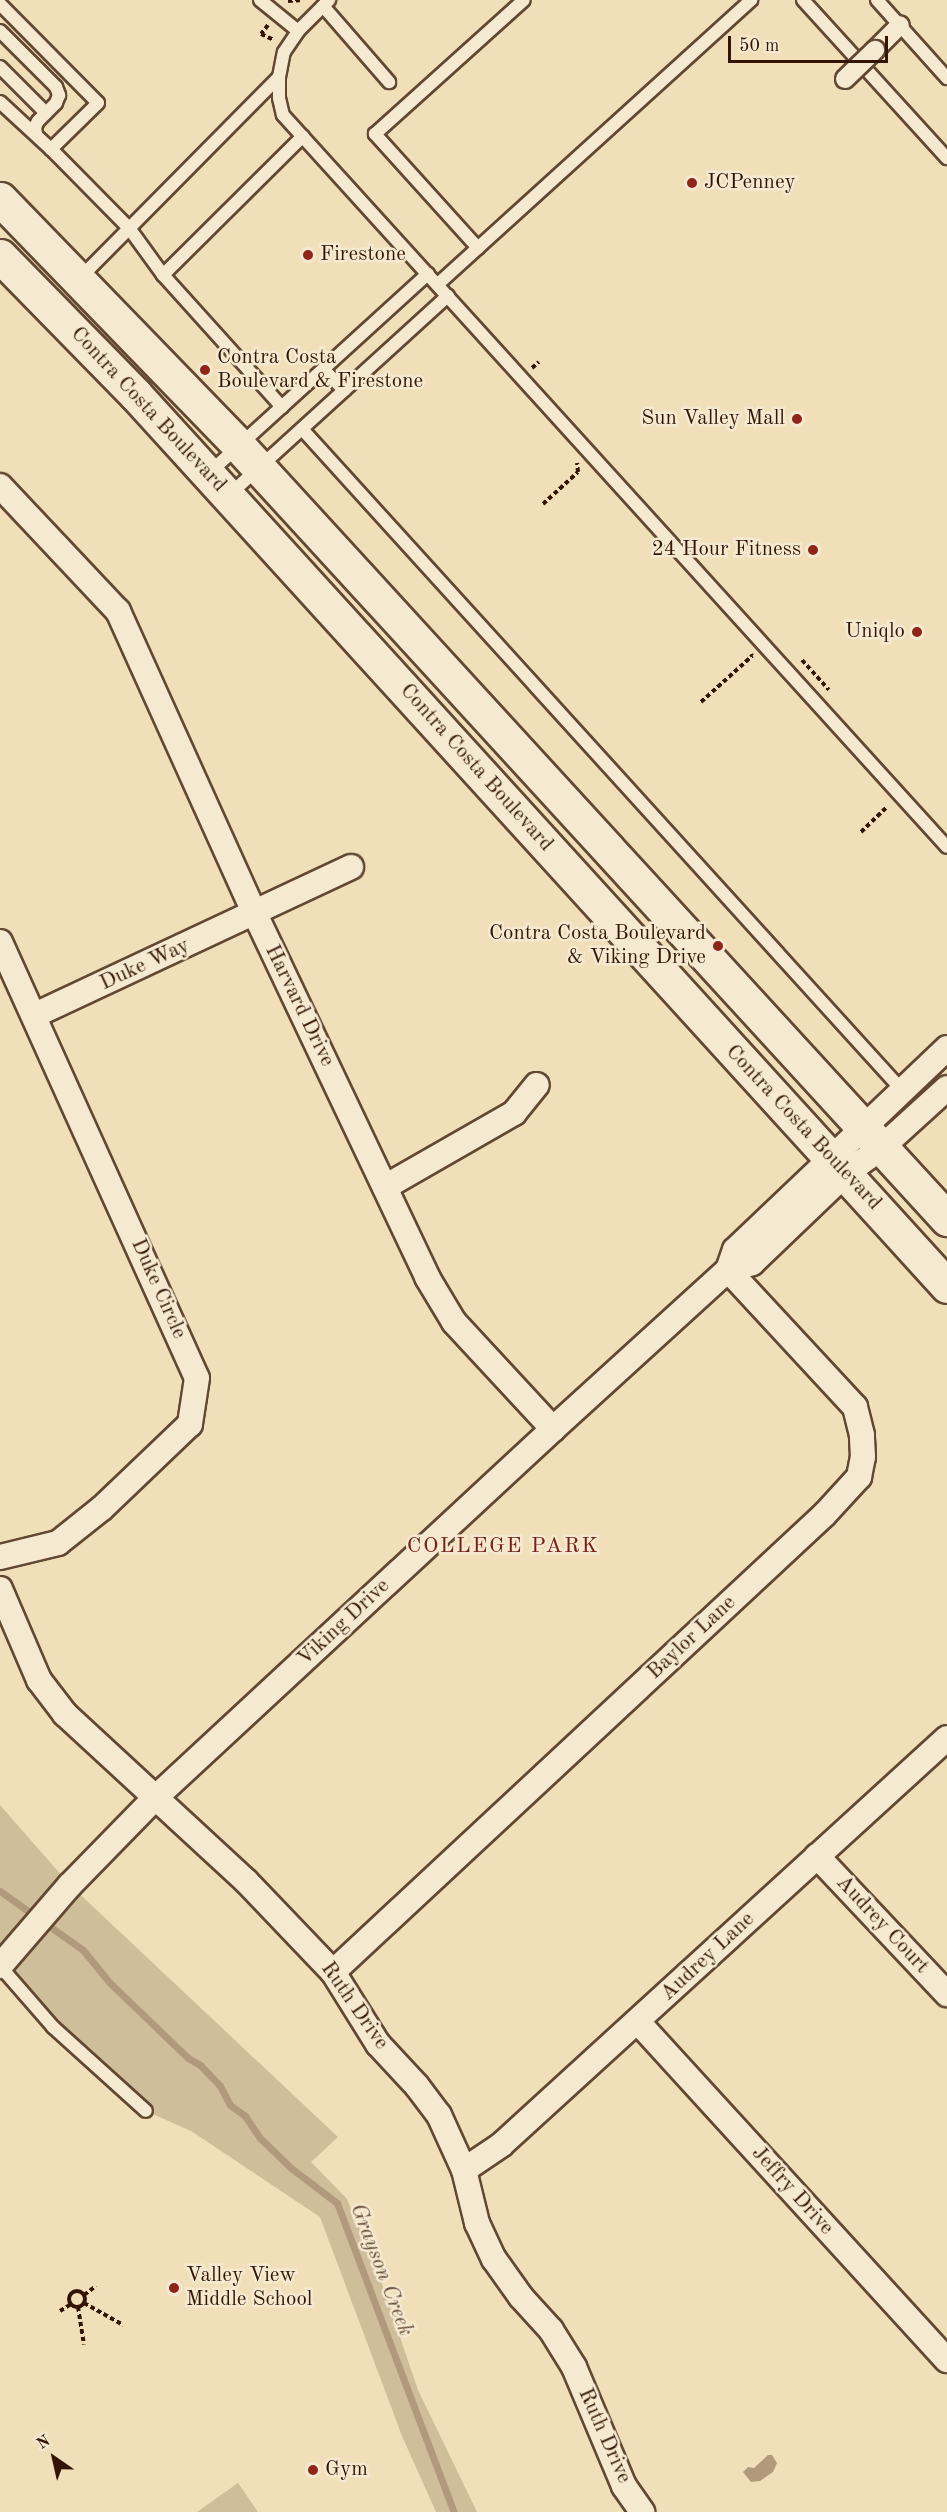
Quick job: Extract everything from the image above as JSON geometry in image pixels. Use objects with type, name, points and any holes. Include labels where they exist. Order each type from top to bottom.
[{"type":"main road","name":"Contra Costa Boulevard","points":[[0,199],[248,456],[947,1219]]},
{"type":"main road","name":"Contra Costa Boulevard","points":[[0,256],[136,395],[218,484],[947,1286]]},
{"type":"street","points":[[845,79],[900,25]]},
{"type":"street","name":"Harvard Drive","points":[[0,486],[118,611],[255,914],[427,1277],[454,1322],[553,1429]]},
{"type":"street","name":"Duke Way","points":[[35,1015],[255,914],[351,867]]},
{"type":"street","name":"Duke Circle","points":[[0,942],[198,1378],[190,1424],[102,1508],[58,1543],[0,1557]]},
{"type":"street","points":[[872,1137],[901,1089],[947,1048]]},
{"type":"street","points":[[385,1187],[514,1113],[537,1085]]},
{"type":"street","points":[[872,1137],[947,1088]]},
{"type":"street","name":"Viking Drive","points":[[2,1964],[70,1885],[155,1798],[728,1270],[735,1250],[872,1137]]},
{"type":"street","name":"Baylor Lane","points":[[333,1972],[824,1515],[859,1477],[863,1457],[862,1435],[855,1407],[728,1270]]},
{"type":"street","name":"Ruth Drive","points":[[0,1589],[39,1680],[65,1714],[246,1881],[333,1972],[378,2044],[417,2086],[439,2115],[464,2170],[477,2223],[494,2259],[521,2297],[551,2330],[574,2367],[605,2446],[624,2486],[642,2512]]},
{"type":"street","name":"Audrey Lane","points":[[464,2170],[501,2145],[947,1738]]},
{"type":"street","name":"Audrey Court","points":[[818,1856],[947,1994]]},
{"type":"street","name":"Jeffry Drive","points":[[638,2022],[947,2360]]},
{"type":"lane","points":[[260,0],[298,31]]},
{"type":"lane","points":[[478,248],[375,134],[524,0]]},
{"type":"lane","points":[[802,0],[947,158]]},
{"type":"lane","points":[[878,0],[947,78]]},
{"type":"lane","points":[[438,284],[748,1]]},
{"type":"lane","points":[[389,82],[326,3],[298,31],[284,52],[279,77],[279,98],[283,115],[590,450],[947,847]]},
{"type":"lane","points":[[0,4],[98,103],[51,149]]},
{"type":"lane","points":[[0,31],[56,87],[59,95],[35,127],[36,134]]},
{"type":"lane","points":[[0,67],[46,113]]},
{"type":"lane","points":[[79,279],[279,77]]},
{"type":"lane","points":[[0,102],[36,134],[129,228],[163,275],[282,407]]},
{"type":"lane","points":[[163,275],[303,136]]},
{"type":"lane","points":[[218,484],[248,456],[282,407],[428,274]]},
{"type":"lane","points":[[218,484],[248,456],[302,429],[448,296]]},
{"type":"lane","points":[[323,369],[344,390]]},
{"type":"lane","points":[[302,429],[901,1089]]},
{"type":"lane","points":[[2,1964],[53,2027],[146,2111]]},
{"type":"path","points":[[288,1],[303,0]]},
{"type":"path","points":[[543,504],[578,472],[577,460],[590,450]]},
{"type":"path","points":[[84,2295],[96,2286]]},
{"type":"path","points":[[71,2304],[72,2293],[80,2291],[84,2295],[84,2303]]},
{"type":"path","points":[[78,2307],[84,2303]]},
{"type":"path","points":[[84,2303],[123,2325]]},
{"type":"path","points":[[71,2304],[78,2307]]},
{"type":"path","points":[[60,2311],[71,2304]]},
{"type":"path","points":[[78,2307],[84,2345]]},
{"type":"shaded area","points":[[0,1805],[70,1885],[338,2137],[311,2162],[347,2199],[379,2275],[418,2390],[477,2512],[436,2512],[402,2436],[320,2217],[191,2131],[146,2111],[0,1966]]},
{"type":"shaded area","points":[[768,2455],[772,2455],[777,2463],[773,2472],[760,2481],[751,2482],[743,2472],[748,2467],[754,2468]]},
{"type":"shaded area","points":[[238,2483],[258,2512],[197,2512]]},
{"type":"waterway","name":"Grayson Creek","points":[[0,1891],[83,1950],[109,1982],[220,2086],[230,2105],[245,2116],[260,2138],[291,2168],[337,2203],[454,2512]]},
{"type":"place","name":"JCPenney","points":[[692,183]]},
{"type":"place","name":"Firestone","points":[[308,255]]},
{"type":"place","name":"Contra Costa Boulevard & Firestone","points":[[205,370]]},
{"type":"place","name":"Sun Valley Mall","points":[[797,419]]},
{"type":"place","name":"24 Hour Fitness","points":[[813,550]]},
{"type":"place","name":"Uniqlo","points":[[917,632]]},
{"type":"place","name":"Contra Costa Boulevard & Viking Drive","points":[[718,946]]},
{"type":"place","name":"Valley View Middle School","points":[[174,2288]]},
{"type":"place","name":"Gym","points":[[313,2470]]},
{"type":"district","name":"COLLEGE PARK","points":[[503,1547]]}]
